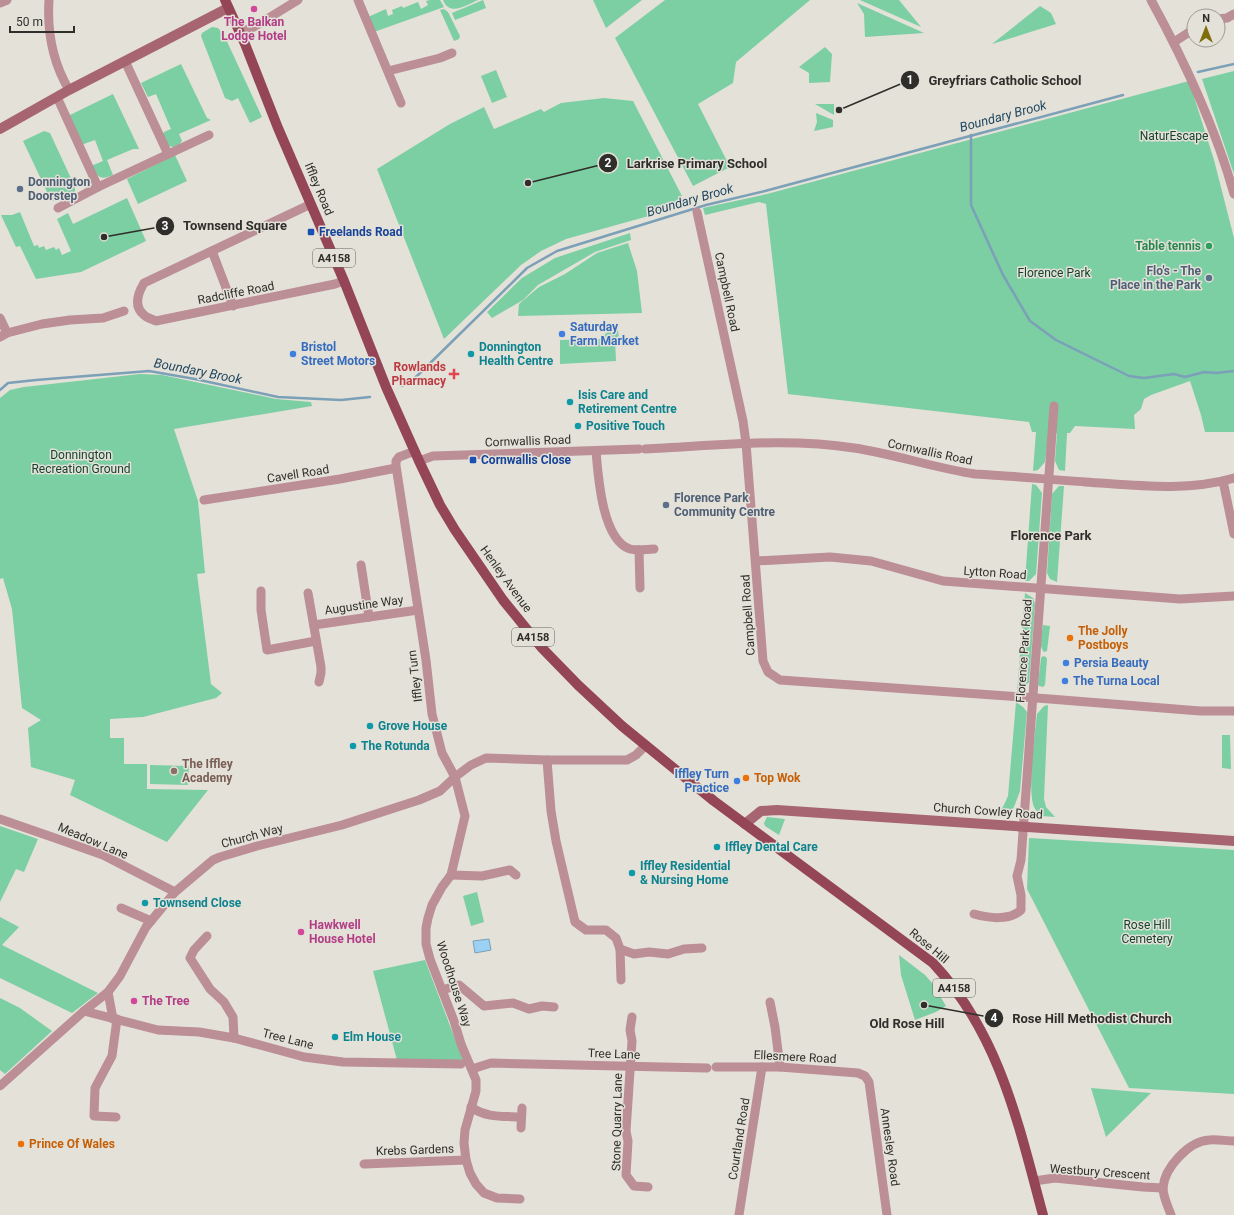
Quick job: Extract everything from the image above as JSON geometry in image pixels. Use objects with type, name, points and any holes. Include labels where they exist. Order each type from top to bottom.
[{"type":"main road","points":[[0,129],[226,4]]},
{"type":"main road","name":"Iffley Road","points":[[226,4],[344,281],[387,390]]},
{"type":"main road","name":"Henley Avenue","points":[[387,390],[440,505],[455,530],[503,600],[542,648],[578,685],[622,726],[745,824]]},
{"type":"main road","name":"Church Cowley Road","points":[[745,824],[761,811],[777,810],[1234,841]]},
{"type":"main road","name":"Rose Hill","points":[[745,824],[927,959],[948,980],[978,1024],[1001,1072],[1022,1134],[1043,1215]]},
{"type":"street","points":[[0,3],[7,0]]},
{"type":"street","points":[[49,0],[48,10],[52,47],[59,70],[69,90]]},
{"type":"street","points":[[239,32],[254,27],[298,0]]},
{"type":"street","points":[[358,0],[401,103]]},
{"type":"street","points":[[1151,0],[1174,42],[1207,114],[1234,194]]},
{"type":"street","points":[[1174,42],[1186,34]]},
{"type":"street","points":[[388,71],[440,58],[452,53]]},
{"type":"street","points":[[125,61],[168,154]]},
{"type":"street","points":[[57,97],[98,187]]},
{"type":"street","points":[[58,208],[98,187],[209,135]]},
{"type":"street","points":[[233,306],[212,251],[311,204]]},
{"type":"street","name":"Campbell Road","points":[[697,212],[743,421],[756,561],[763,661],[768,672],[780,680],[1200,711],[1234,711]]},
{"type":"street","name":"Radcliffe Road","points":[[212,251],[144,283],[138,294],[138,306],[144,315],[156,321],[233,306],[344,281]]},
{"type":"street","points":[[0,318],[3,335],[42,324],[70,320],[103,318],[124,311]]},
{"type":"street","name":"Florence Park Road","points":[[974,914],[1008,918],[1017,914],[1021,910],[1021,895],[1017,876],[1021,860],[1054,406]]},
{"type":"street","name":"Cornwallis Road","points":[[419,461],[433,456],[596,451],[746,443],[813,443],[899,456],[951,470],[975,474],[1143,486],[1187,485],[1224,481],[1234,478]]},
{"type":"street","points":[[396,468],[396,461],[399,457],[415,451]]},
{"type":"street","points":[[596,451],[599,486],[605,515],[614,535],[621,544],[629,548],[639,550],[654,549]]},
{"type":"street","name":"Cavell Road","points":[[204,500],[340,479],[396,468]]},
{"type":"street","name":"Iffley Turn","points":[[396,468],[426,660],[432,714],[442,753],[455,777]]},
{"type":"street","points":[[1224,481],[1234,534]]},
{"type":"street","points":[[639,550],[640,588]]},
{"type":"street","name":"Lytton Road","points":[[756,561],[830,557],[872,561],[943,581],[1180,599],[1234,596]]},
{"type":"street","points":[[361,565],[369,617]]},
{"type":"street","points":[[261,591],[261,610],[266,650],[316,641]]},
{"type":"street","name":"Augustine Way","points":[[308,593],[321,673],[319,682]]},
{"type":"street","name":"Augustine Way","points":[[314,625],[418,610]]},
{"type":"street","points":[[455,777],[471,765],[486,758],[627,760],[636,755],[646,745]]},
{"type":"street","points":[[547,760],[556,841],[575,922],[586,930],[606,930],[616,938],[620,949],[621,980]]},
{"type":"street","name":"Woodhouse Way","points":[[455,777],[465,816],[452,875],[442,887],[432,905],[426,928],[426,944],[461,1044],[476,1080],[476,1091],[465,1130],[464,1143],[466,1160],[470,1173],[476,1184],[484,1193],[497,1198],[520,1199]]},
{"type":"street","name":"Church Way","points":[[0,1086],[84,1011],[108,992],[120,976],[146,927],[174,892],[214,860],[257,846],[342,825],[419,800],[440,791],[455,777]]},
{"type":"street","name":"Meadow Lane","points":[[0,819],[102,855],[174,892]]},
{"type":"street","points":[[452,875],[482,876],[510,870],[516,875]]},
{"type":"street","points":[[121,908],[151,921]]},
{"type":"street","points":[[207,936],[194,950],[190,958],[210,989],[224,1002],[233,1017],[234,1038]]},
{"type":"street","points":[[620,949],[634,954],[649,952],[668,954],[684,949],[702,948]]},
{"type":"street","points":[[442,990],[459,985],[484,1006],[513,1003],[529,1009],[542,1006],[554,1007]]},
{"type":"street","points":[[108,992],[115,1019],[112,1056],[95,1088],[94,1116],[116,1117]]},
{"type":"street","points":[[771,1000],[780,1067]]},
{"type":"street","name":"Tree Lane","points":[[84,1011],[158,1030],[199,1032],[234,1038],[304,1057],[343,1062],[461,1064]]},
{"type":"street","name":"Stone Quarry Lane","points":[[632,1017],[630,1030],[632,1041],[626,1131],[628,1141],[626,1175],[634,1186],[648,1187]]},
{"type":"street","name":"Tree Lane","points":[[472,1069],[491,1063],[711,1068]]},
{"type":"street","name":"Courtland Road","points":[[739,1215],[762,1067]]},
{"type":"street","name":"Ellesmere Road","points":[[711,1068],[780,1067],[858,1073],[865,1076],[869,1082]]},
{"type":"street","name":"Annesley Road","points":[[869,1082],[887,1215]]},
{"type":"street","points":[[471,1107],[479,1113],[491,1116],[522,1113],[521,1128]]},
{"type":"street","name":"Westbury Crescent","points":[[1171,1215],[1164,1197],[1163,1188],[1175,1161],[1190,1146],[1208,1140],[1234,1142]]},
{"type":"street","name":"Krebs Gardens","points":[[364,1164],[466,1160]]},
{"type":"street","name":"Westbury Crescent","points":[[1034,1181],[1055,1178],[1163,1188]]},
{"type":"green space","points":[[440,0],[444,7],[374,32],[368,17],[386,9],[388,16],[393,14],[392,10],[402,6],[403,8],[418,2],[421,9],[428,5],[426,1]]},
{"type":"green space","points":[[443,0],[478,0],[463,7],[454,9],[446,5]]},
{"type":"green space","points":[[483,0],[486,8],[455,20],[452,13]]},
{"type":"green space","points":[[593,0],[642,0],[606,28]]},
{"type":"green space","points":[[665,0],[810,0],[736,62],[733,83],[698,104],[730,167],[693,186],[615,38]]},
{"type":"green space","points":[[860,0],[899,0],[921,27]]},
{"type":"green space","points":[[857,3],[924,33],[865,37],[864,14]]},
{"type":"green space","points":[[1040,6],[1051,13],[1056,24],[992,44]]},
{"type":"green space","points":[[444,9],[448,12],[460,36],[459,39],[454,41],[440,10]]},
{"type":"green space","points":[[212,27],[218,28],[224,35],[262,117],[250,123],[238,98],[232,101],[225,98],[201,36],[202,33]]},
{"type":"green space","points":[[825,47],[832,54],[830,82],[809,83],[809,73],[799,67]]},
{"type":"green space","points":[[181,64],[207,118],[211,120],[179,134],[182,141],[179,145],[173,147],[169,146],[162,136],[164,132],[171,129],[156,94],[148,97],[141,83]]},
{"type":"green space","points":[[496,70],[507,97],[492,103],[481,76]]},
{"type":"green space","points":[[1234,71],[1234,174],[1202,79]]},
{"type":"green space","name":"Florence Park","points":[[1189,81],[1214,160],[1234,238],[1234,432],[1205,432],[1190,381],[1144,399],[1141,409],[1134,415],[1135,429],[1075,426],[1070,433],[1067,433],[1065,471],[1059,470],[1055,461],[1057,433],[1049,432],[1045,462],[1038,470],[1033,471],[1036,432],[1032,432],[1029,422],[788,394],[766,204],[759,202],[705,215],[703,208],[767,194]]},
{"type":"green space","points":[[113,94],[139,149],[133,149],[107,160],[113,175],[102,178],[91,166],[103,161],[95,140],[81,145],[70,115]]},
{"type":"green space","points":[[604,98],[633,101],[682,196],[681,207],[566,239],[541,251],[521,265],[444,339],[377,169],[450,124],[484,107],[494,129],[541,109],[544,112],[561,103]]},
{"type":"green space","points":[[815,104],[834,104],[834,115]]},
{"type":"green space","points":[[816,113],[833,120],[833,127],[814,131],[817,122]]},
{"type":"green space","points":[[44,131],[50,133],[75,187],[75,193],[64,199],[52,201],[23,141]]},
{"type":"green space","points":[[175,155],[187,181],[138,204],[127,179]]},
{"type":"green space","points":[[127,198],[146,241],[81,272],[36,279],[20,246],[16,247],[1,215],[12,215],[20,212],[34,246],[38,245],[39,248],[44,246],[46,250],[54,247],[56,250],[59,248],[62,255],[71,251],[57,219],[68,213],[73,224]]},
{"type":"green space","points":[[630,233],[631,240],[595,252],[538,285],[523,300],[492,318],[487,312],[522,278],[555,258]]},
{"type":"green space","points":[[628,243],[637,271],[642,313],[518,316],[519,304],[539,287],[565,274],[597,253]]},
{"type":"green space","points":[[612,330],[618,330],[619,339],[615,339],[616,361],[560,364],[560,340],[604,339],[605,334]]},
{"type":"green space","name":"Donnington Recreation Ground","points":[[140,374],[162,375],[276,399],[311,402],[312,406],[174,429],[198,501],[205,573],[197,574],[211,684],[222,693],[216,698],[143,717],[110,719],[110,738],[124,738],[124,764],[147,764],[147,789],[208,790],[167,842],[70,795],[75,780],[31,767],[28,728],[41,720],[22,708],[12,609],[3,578],[0,579],[0,398],[10,390],[24,387]]},
{"type":"green space","points":[[1032,484],[1036,485],[1042,493],[1036,574],[1029,581],[1025,581]]},
{"type":"green space","points":[[1059,486],[1064,486],[1057,582],[1050,579],[1047,573],[1052,494]]},
{"type":"green space","points":[[1025,593],[1033,598],[1035,604],[1029,682],[1021,691],[1017,692]]},
{"type":"green space","points":[[1043,625],[1050,626],[1047,651],[1044,652],[1041,646]]},
{"type":"green space","points":[[1043,656],[1047,659],[1045,685],[1043,687],[1039,686],[1038,684],[1041,658]]},
{"type":"green space","points":[[1016,702],[1027,712],[1020,791],[1014,807],[1009,813],[996,813],[1003,807],[1008,796]]},
{"type":"green space","points":[[1048,705],[1044,799],[1046,807],[1055,817],[1042,816],[1036,810],[1032,799],[1031,788],[1037,714],[1044,706]]},
{"type":"green space","points":[[1222,735],[1230,735],[1231,769],[1222,768]]},
{"type":"green space","points":[[150,765],[189,766],[188,785],[150,784]]},
{"type":"green space","points":[[767,817],[785,819],[779,835],[765,826],[764,823]]},
{"type":"green space","points":[[0,826],[38,839],[24,872],[16,869],[0,902]]},
{"type":"green space","name":"Rose Hill Cemetery","points":[[1029,838],[1234,850],[1234,1094],[1129,1088],[1027,889]]},
{"type":"green space","points":[[477,892],[484,922],[471,926],[463,896]]},
{"type":"green space","points":[[0,917],[19,927],[2,945],[98,993],[72,1013],[0,978]]},
{"type":"green space","points":[[899,955],[925,975],[932,983],[946,1006],[936,1012],[915,1020],[901,975]]},
{"type":"green space","points":[[425,960],[463,1060],[397,1060],[373,971]]},
{"type":"green space","points":[[0,998],[20,1008],[52,1031],[5,1074],[0,1070]]},
{"type":"green space","points":[[1091,1088],[1151,1093],[1106,1137]]},
{"type":"water","points":[[489,939],[491,950],[475,953],[473,941]]},
{"type":"waterway","name":"Boundary Brook","points":[[1198,72],[1234,64]]},
{"type":"waterway","name":"Boundary Brook","points":[[402,386],[418,375],[527,268],[557,251],[706,205],[765,191],[1123,95]]},
{"type":"waterway","points":[[971,135],[971,205],[1003,275],[1030,321],[1056,340],[1129,376],[1144,378],[1174,374],[1185,377],[1204,372],[1216,373],[1234,371]]},
{"type":"waterway","name":"Boundary Brook","points":[[0,390],[8,383],[149,371],[195,379],[278,397],[341,400],[370,397]]},
{"type":"place","name":"The Balkan Lodge Hotel","points":[[254,9]]},
{"type":"place","name":"Greyfriars Catholic School","points":[[839,110]]},
{"type":"place","name":"Larkrise Primary School","points":[[528,183]]},
{"type":"place","name":"Donnington Doorstep","points":[[20,189]]},
{"type":"place","name":"Freelands Road","points":[[311,232]]},
{"type":"place","name":"Townsend Square","points":[[104,237]]},
{"type":"place","name":"Table tennis","points":[[1209,246]]},
{"type":"place","name":"Flo's - The Place in the Park","points":[[1209,278]]},
{"type":"place","name":"Saturday Farm Market","points":[[562,334]]},
{"type":"place","name":"Bristol Street Motors","points":[[293,354]]},
{"type":"place","name":"Donnington Health Centre","points":[[471,354]]},
{"type":"place","name":"Rowlands Pharmacy","points":[[454,374]]},
{"type":"place","name":"Isis Care and Retirement Centre","points":[[570,402]]},
{"type":"place","name":"Positive Touch","points":[[578,426]]},
{"type":"place","name":"Cornwallis Close","points":[[473,460]]},
{"type":"place","name":"Florence Park Community Centre","points":[[666,505]]},
{"type":"place","name":"The Jolly Postboys","points":[[1070,638]]},
{"type":"place","name":"Persia Beauty","points":[[1066,663]]},
{"type":"place","name":"The Turna Local","points":[[1065,681]]},
{"type":"place","name":"Grove House","points":[[370,726]]},
{"type":"place","name":"The Rotunda","points":[[353,746]]},
{"type":"place","name":"The Iffley Academy","points":[[174,771]]},
{"type":"place","name":"Top Wok","points":[[746,778]]},
{"type":"place","name":"Iffley Turn Practice","points":[[737,781]]},
{"type":"place","name":"Iffley Dental Care","points":[[717,847]]},
{"type":"place","name":"Iffley Residential & Nursing Home","points":[[632,873]]},
{"type":"place","name":"Townsend Close","points":[[145,903]]},
{"type":"place","name":"Hawkwell House Hotel","points":[[301,932]]},
{"type":"place","name":"The Tree","points":[[134,1001]]},
{"type":"place","name":"Rose Hill Methodist Church","points":[[924,1005]]},
{"type":"place","name":"Elm House","points":[[335,1037]]},
{"type":"place","name":"Prince Of Wales","points":[[21,1144]]},
{"type":"district","name":"Florence Park","points":[[1051,535]]},
{"type":"district","name":"Old Rose Hill","points":[[907,1023]]},
{"type":"park label","name":"NaturEscape","points":[[1174,136]]}]
